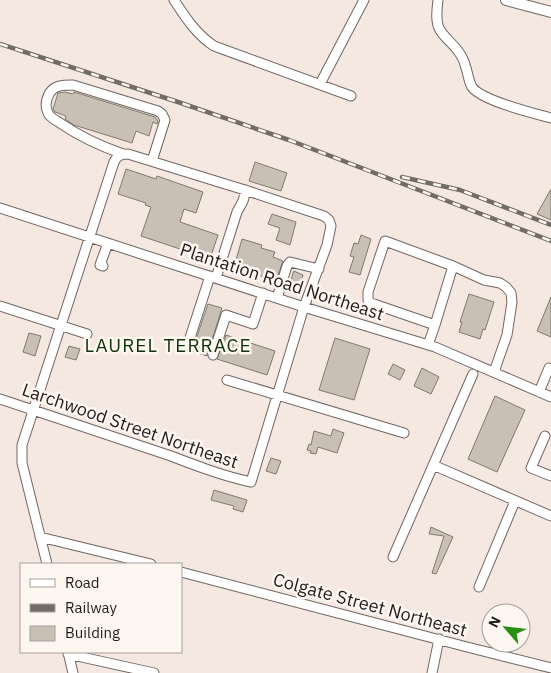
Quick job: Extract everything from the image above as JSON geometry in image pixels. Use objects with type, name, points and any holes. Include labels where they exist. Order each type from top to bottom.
[{"type":"main road","points":[[506,0],[551,12]]},
{"type":"street","points":[[174,0],[190,24],[214,46],[352,96]]},
{"type":"street","points":[[320,84],[364,0]]},
{"type":"street","points":[[438,0],[438,24],[440,30],[462,57],[474,89],[488,98],[551,118]]},
{"type":"street","points":[[152,161],[165,120],[158,111],[73,86],[62,85],[54,88],[46,101],[47,112],[68,129],[91,142],[123,154],[246,190],[324,216],[329,220],[331,229],[327,245],[304,307],[278,395]]},
{"type":"street","points":[[47,563],[22,463],[22,445],[106,185],[114,162],[118,156],[123,154]]},
{"type":"street","points":[[187,347],[246,190]]},
{"type":"street","name":"Plantation Road Northeast","points":[[0,208],[304,307],[428,345],[463,358],[551,397]]},
{"type":"street","points":[[435,325],[371,303],[368,300],[368,292],[385,242],[453,266],[484,280],[500,283],[511,293],[512,302],[507,335],[494,372]]},
{"type":"street","points":[[103,266],[100,265],[108,243]]},
{"type":"street","points":[[277,298],[290,262],[319,270]]},
{"type":"street","points":[[428,345],[453,266]]},
{"type":"street","points":[[213,355],[226,316],[254,324],[263,293]]},
{"type":"street","points":[[0,306],[87,334]]},
{"type":"street","points":[[539,392],[549,368]]},
{"type":"street","points":[[393,557],[473,374]]},
{"type":"street","points":[[227,380],[404,433]]},
{"type":"street","name":"Larchwood Street Northeast","points":[[0,399],[231,478],[251,482],[278,395]]},
{"type":"street","points":[[545,436],[531,468],[551,476]]},
{"type":"street","points":[[433,465],[551,516]]},
{"type":"street","points":[[479,587],[515,501]]},
{"type":"street","points":[[40,537],[147,563]]},
{"type":"street","name":"Colgate Street Northeast","points":[[182,572],[551,668]]},
{"type":"street","points":[[432,673],[439,639]]},
{"type":"street","points":[[73,673],[68,653],[154,673]]},
{"type":"building","points":[[74,92],[155,117],[158,121],[157,124],[153,122],[149,136],[136,131],[132,143],[74,125],[65,119],[66,116],[55,112],[53,109],[58,93],[73,94]]},
{"type":"building","points":[[255,162],[287,173],[281,191],[249,181]]},
{"type":"building","points":[[126,169],[156,179],[157,176],[203,192],[196,213],[184,209],[180,222],[218,235],[210,259],[141,236],[151,207],[145,205],[146,203],[118,194]]},
{"type":"building","points":[[551,189],[551,220],[537,214]]},
{"type":"building","points":[[272,214],[296,222],[290,245],[276,240],[280,228],[268,224]]},
{"type":"building","points":[[361,235],[371,239],[360,275],[349,272],[354,257],[350,256],[354,243],[358,244]]},
{"type":"building","points":[[242,239],[262,245],[261,248],[275,252],[273,257],[283,261],[276,281],[234,267]]},
{"type":"building","points":[[294,271],[303,275],[298,291],[289,288]]},
{"type":"building","points":[[469,294],[494,302],[480,339],[459,332],[462,322],[460,322]]},
{"type":"building","points":[[551,297],[551,337],[537,331]]},
{"type":"building","points":[[208,304],[222,308],[207,356],[192,351]]},
{"type":"building","points":[[29,333],[41,336],[35,356],[23,352]]},
{"type":"building","points":[[226,335],[275,351],[267,375],[217,359]]},
{"type":"building","points":[[335,338],[370,349],[354,400],[319,390]]},
{"type":"building","points":[[69,346],[80,349],[76,360],[65,357]]},
{"type":"building","points":[[393,364],[405,370],[400,380],[388,374]]},
{"type":"building","points":[[422,368],[439,377],[431,394],[414,386]]},
{"type":"building","points":[[495,396],[525,410],[497,472],[468,459]]},
{"type":"building","points":[[333,429],[344,433],[337,453],[318,447],[316,454],[310,453],[311,451],[307,450],[309,444],[311,445],[314,431],[331,436]]},
{"type":"building","points":[[271,458],[281,461],[276,474],[266,471]]},
{"type":"building","points":[[214,490],[247,500],[243,512],[233,509],[234,506],[211,500]]},
{"type":"building","points":[[431,527],[453,537],[436,574],[432,573],[444,536],[429,534]]},
{"type":"railway","points":[[0,44],[289,140],[551,241]]},
{"type":"railway","points":[[402,177],[460,190],[551,225]]},
{"type":"district","name":"LAUREL TERRACE","points":[[168,345]]}]
